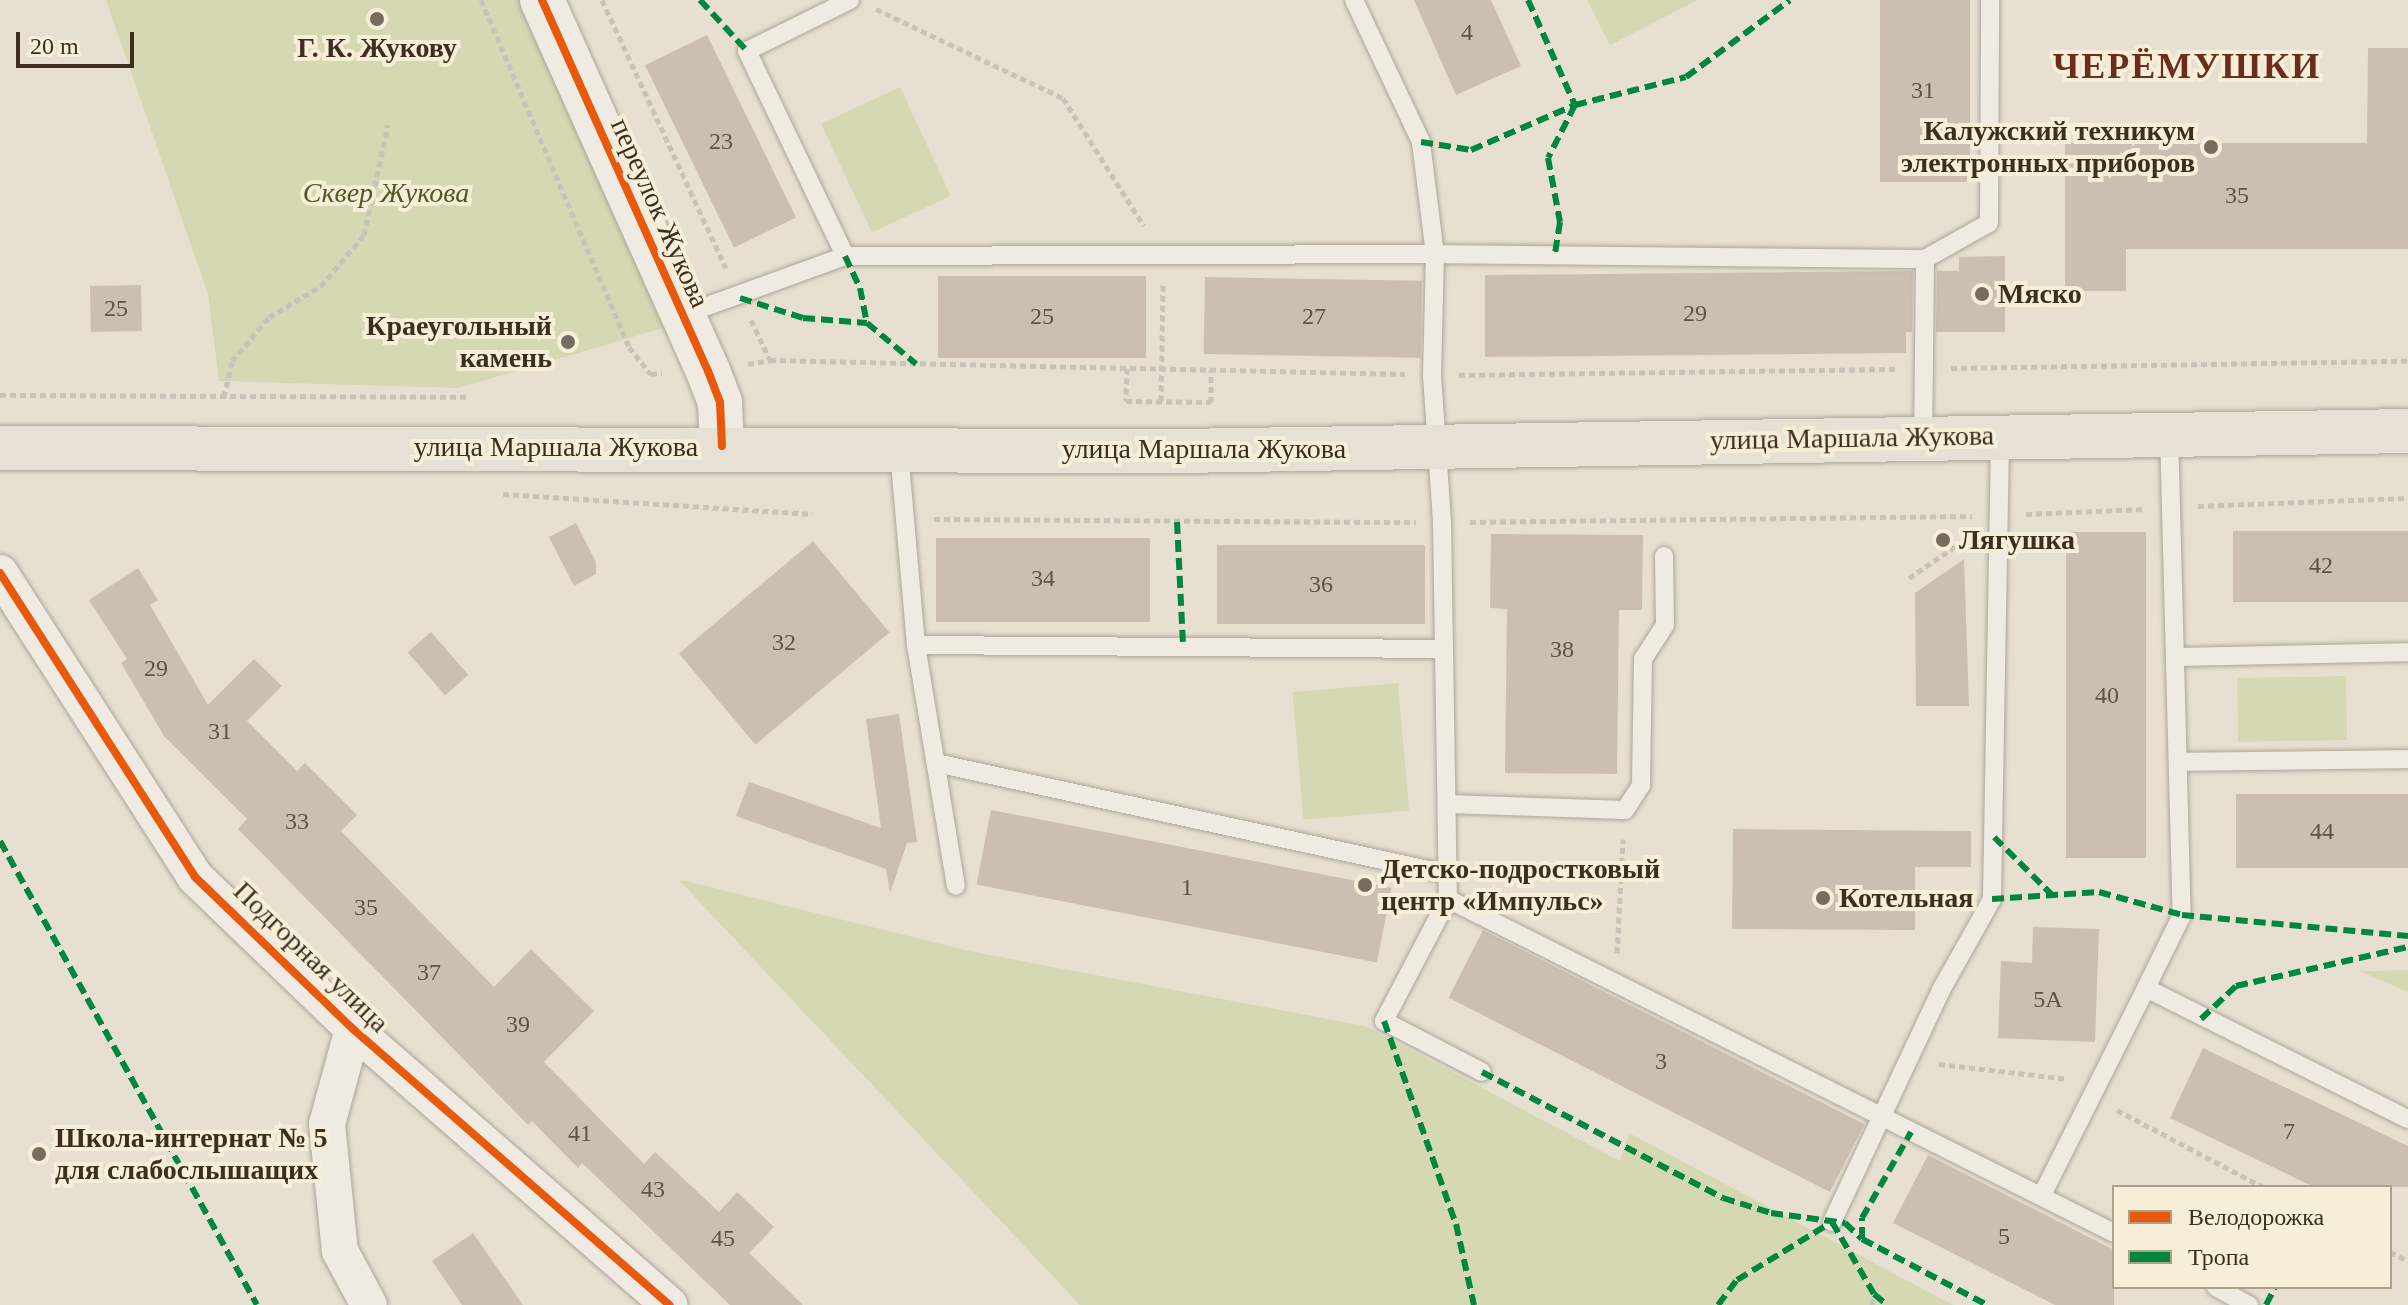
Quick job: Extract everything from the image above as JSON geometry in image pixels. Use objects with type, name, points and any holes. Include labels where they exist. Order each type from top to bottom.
[{"type":"main road","name":"улица Маршала Жукова","points":[[0,448],[1439,447],[2000,434],[2408,431]]},
{"type":"street","name":"переулок Жукова","points":[[542,0],[720,402],[722,446]]},
{"type":"street","name":"Подгорная улица","points":[[0,573],[195,877],[353,1029],[669,1305]]},
{"type":"street","points":[[353,1029],[327,1124],[340,1251],[369,1305]]},
{"type":"lane","points":[[845,256],[747,51],[850,0]]},
{"type":"lane","points":[[1354,0],[1421,142],[1435,254],[1432,375],[1442,522],[1448,899],[1384,1021],[1482,1072]]},
{"type":"lane","points":[[681,315],[740,298],[845,256],[1435,254],[1925,259],[1989,223],[1990,0]]},
{"type":"lane","points":[[1923,436],[1920,369],[1925,259]]},
{"type":"lane","points":[[2042,1195],[2182,915],[2175,657],[2167,508],[2169,432]]},
{"type":"lane","points":[[1832,1222],[1885,1119],[1941,990],[1992,899],[2000,434]]},
{"type":"lane","points":[[899,448],[901,518],[916,645],[956,886]]},
{"type":"lane","points":[[1447,804],[1625,810],[1641,785],[1643,659],[1665,625],[1664,556]]},
{"type":"lane","points":[[916,645],[1443,649]]},
{"type":"lane","points":[[2175,657],[2408,652]]},
{"type":"lane","points":[[2178,762],[2408,759]]},
{"type":"lane","points":[[936,763],[1447,874]]},
{"type":"lane","points":[[1448,899],[2112,1232]]},
{"type":"lane","points":[[2146,988],[2408,1119]]},
{"type":"lane","points":[[2220,1289],[2249,1305]]},
{"type":"path","points":[[481,0],[629,347],[651,374]]},
{"type":"path","points":[[602,0],[770,360],[1432,375],[2408,361]]},
{"type":"path","points":[[872,7],[1063,98],[1163,255],[1161,401]]},
{"type":"path","points":[[224,397],[232,361],[269,317],[321,286],[364,235],[388,125]]},
{"type":"path","points":[[1127,368],[1126,401],[1211,402],[1211,370]]},
{"type":"path","points":[[0,395],[469,397]]},
{"type":"path","points":[[901,518],[1442,522],[2000,515],[2408,498]]},
{"type":"path","points":[[1909,578],[2000,515]]},
{"type":"path","points":[[1615,984],[1625,810]]},
{"type":"path","points":[[1910,1061],[2094,1089],[2260,1185]]},
{"type":"path","points":[[1872,1305],[1874,1294]]},
{"type":"green space","name":"Сквер Жукова","points":[[106,0],[523,0],[670,326],[458,388],[219,381],[208,294]]},
{"type":"green space","points":[[1587,0],[1698,0],[1610,45]]},
{"type":"green space","points":[[900,87],[951,196],[872,233],[821,124]]},
{"type":"green space","points":[[2346,676],[2347,740],[2238,742],[2237,678]]},
{"type":"green space","points":[[1398,683],[1409,811],[1304,820],[1292,692]]},
{"type":"green space","points":[[678,879],[969,951],[1365,1026],[1620,1161],[1629,1133],[1953,1305],[1080,1305]]},
{"type":"green space","points":[[2408,970],[2408,992],[2360,971]]},
{"type":"building","points":[[1414,0],[1491,0],[1521,66],[1456,95]]},
{"type":"building","points":[[1880,0],[1970,0],[1970,182],[1880,182]]},
{"type":"building","points":[[707,35],[796,217],[734,248],[645,65]]},
{"type":"building","points":[[2368,48],[2408,48],[2408,249],[2126,249],[2126,291],[2065,291],[2065,143],[2367,143]]},
{"type":"building","name":"Мяско","points":[[2005,256],[2005,332],[1936,332],[1937,271],[1959,271],[1959,257]]},
{"type":"building","points":[[1913,271],[1912,332],[1906,332],[1906,353],[1485,357],[1485,275]]},
{"type":"building","points":[[938,276],[1146,276],[1146,358],[938,358]]},
{"type":"building","points":[[1205,277],[1422,281],[1421,358],[1204,354]]},
{"type":"building","points":[[141,285],[142,331],[91,332],[90,286]]},
{"type":"building","points":[[576,523],[596,562],[596,574],[574,586],[549,537]]},
{"type":"building","points":[[2233,531],[2408,531],[2408,602],[2233,602]]},
{"type":"building","points":[[2066,532],[2146,532],[2146,858],[2066,858]]},
{"type":"building","points":[[1491,534],[1643,535],[1642,610],[1619,610],[1617,774],[1505,773],[1507,609],[1490,608]]},
{"type":"building","points":[[936,538],[1150,538],[1150,622],[936,622]]},
{"type":"building","points":[[813,541],[889,632],[755,745],[679,653]]},
{"type":"building","points":[[1217,545],[1425,545],[1425,624],[1217,624]]},
{"type":"building","points":[[1964,559],[1969,706],[1916,706],[1915,593]]},
{"type":"building","points":[[138,568],[158,600],[150,605],[208,705],[254,659],[282,686],[247,721],[297,771],[305,763],[357,815],[341,831],[494,987],[531,949],[594,1011],[544,1062],[644,1164],[655,1152],[719,1212],[737,1192],[774,1227],[749,1253],[803,1305],[730,1305],[582,1163],[578,1168],[532,1121],[528,1125],[238,829],[247,819],[164,736],[121,663],[127,659],[89,600]]},
{"type":"building","points":[[431,632],[468,675],[445,695],[408,652]]},
{"type":"building","points":[[899,714],[917,842],[907,843],[890,893],[886,869],[736,816],[749,782],[881,828],[866,719]]},
{"type":"building","points":[[2236,794],[2408,794],[2408,868],[2236,868]]},
{"type":"building","points":[[991,810],[1392,888],[1377,962],[976,885]]},
{"type":"building","name":"Котельная","points":[[1733,829],[1971,831],[1971,867],[1915,867],[1915,930],[1732,929]]},
{"type":"building","points":[[2033,927],[2099,929],[2095,1042],[1998,1038],[2001,961],[2032,963]]},
{"type":"building","points":[[1483,930],[1864,1124],[1830,1192],[1448,998]]},
{"type":"building","points":[[2203,1048],[2408,1146],[2408,1187],[2310,1185],[2170,1118]]},
{"type":"building","points":[[1928,1155],[2112,1249],[2114,1305],[2055,1305],[1893,1223]]},
{"type":"building","points":[[473,1233],[523,1305],[462,1305],[432,1261]]},
{"type":"marked path","points":[[700,0],[747,51]]},
{"type":"marked path","points":[[1528,0],[1575,105],[1686,77],[1790,0]]},
{"type":"marked path","points":[[1421,142],[1471,150],[1575,105],[1548,158],[1560,222],[1555,255]]},
{"type":"marked path","points":[[845,256],[860,288],[867,323]]},
{"type":"marked path","points":[[740,298],[803,318],[867,323],[916,364]]},
{"type":"marked path","points":[[1177,522],[1183,644]]},
{"type":"marked path","points":[[1994,837],[2053,896]]},
{"type":"marked path","points":[[0,841],[257,1305]]},
{"type":"marked path","points":[[1992,899],[2099,892],[2182,915],[2408,936]]},
{"type":"marked path","points":[[2201,1019],[2236,986],[2408,947]]},
{"type":"marked path","points":[[1384,1021],[1456,1224],[1474,1305]]},
{"type":"marked path","points":[[1482,1072],[1723,1198],[1771,1213],[1845,1223],[1862,1239],[1987,1305]]},
{"type":"marked path","points":[[1862,1239],[1862,1218],[1911,1132]]},
{"type":"marked path","points":[[1832,1222],[1874,1294],[1887,1305]]},
{"type":"marked path","points":[[1718,1305],[1737,1280],[1832,1222]]},
{"type":"marked path","points":[[2266,1305],[2274,1289]]},
{"type":"cycle path","points":[[542,0],[708,371],[720,402],[722,446]]},
{"type":"cycle path","points":[[0,573],[195,877],[353,1029],[669,1305]]},
{"type":"place","name":"Г. К. Жукову","points":[[377,19]]},
{"type":"place","name":"Калужский техникум электронных приборов","points":[[2211,147]]},
{"type":"place","name":"Мяско","points":[[1982,294]]},
{"type":"place","name":"Краеугольный камень","points":[[568,342]]},
{"type":"place","name":"Лягушка","points":[[1943,540]]},
{"type":"place","name":"Детско-подростковый центр «Импульс»","points":[[1365,885]]},
{"type":"place","name":"Котельная","points":[[1823,898]]},
{"type":"place","name":"Школа-интернат № 5 для слабослышащих","points":[[39,1154]]},
{"type":"district","name":"ЧЕРЁМУШКИ","points":[[2187,67]]}]
